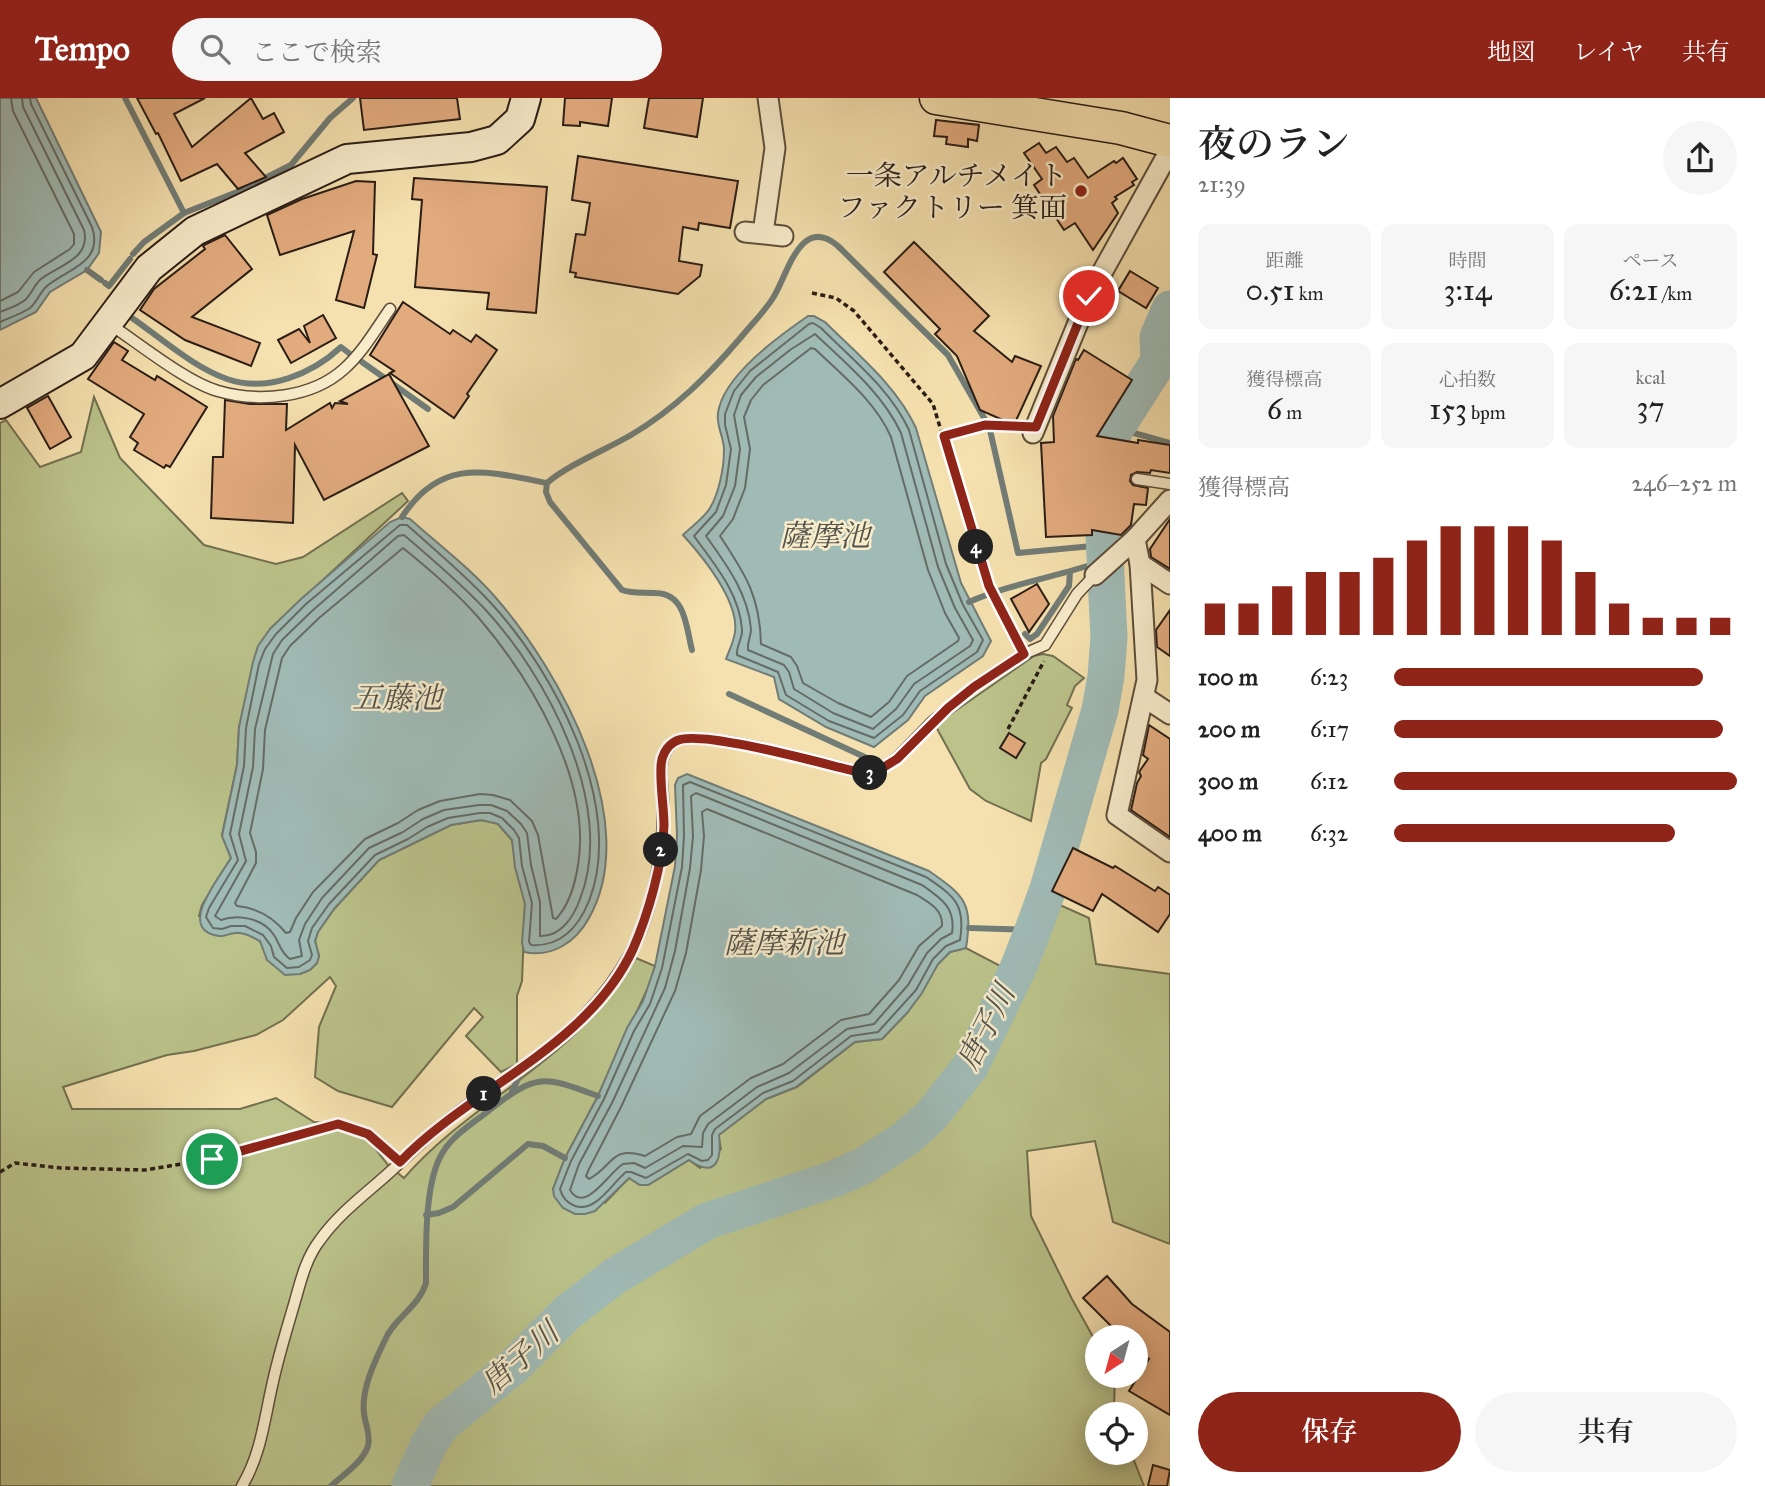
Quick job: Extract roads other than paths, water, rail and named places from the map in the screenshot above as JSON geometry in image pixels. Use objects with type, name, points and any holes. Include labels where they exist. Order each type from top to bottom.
[{"type":"main road","points":[[936,98],[1108,126],[1170,141]]},
{"type":"street","points":[[0,404],[83,356],[149,268],[195,231],[347,159],[471,147],[497,140],[520,119],[526,98]]},
{"type":"street","points":[[768,98],[775,148],[754,233],[783,236]]},
{"type":"street","points":[[1034,430],[1089,296],[1170,150]]},
{"type":"street","points":[[1096,575],[1135,539],[1170,500]]},
{"type":"street","points":[[1135,539],[1140,564],[1147,680],[1117,815],[1170,852]]},
{"type":"street","points":[[1140,564],[1170,584]]},
{"type":"street","points":[[1144,697],[1170,714]]},
{"type":"lane","points":[[108,323],[192,379],[218,391],[241,395],[290,396],[320,385],[342,371],[359,353],[390,309]]},
{"type":"lane","points":[[1137,479],[1170,484]]},
{"type":"lane","points":[[242,1486],[258,1454],[275,1372],[303,1273],[314,1248],[350,1205],[458,1112],[549,1048],[596,1002],[620,971],[643,923],[654,884],[664,829],[661,766],[667,748],[677,740],[689,738],[746,745],[863,773],[876,772],[897,759],[932,722],[974,687],[1049,640],[1071,602],[1096,575]]},
{"type":"water","points":[[0,98],[36,98],[101,232],[99,253],[87,270],[50,292],[36,312],[0,330]]},
{"type":"water","name":"薩摩池","points":[[808,316],[825,322],[887,384],[908,412],[916,428],[961,583],[991,641],[983,656],[925,696],[908,720],[874,747],[826,727],[779,699],[774,677],[726,659],[735,632],[731,607],[718,580],[683,535],[707,512],[718,488],[724,450],[718,422],[722,399],[730,385],[754,358]]},
{"type":"water","name":"五藤池","points":[[402,517],[410,519],[496,598],[545,665],[568,706],[587,749],[600,794],[606,838],[603,880],[589,918],[570,941],[544,953],[524,952],[522,943],[525,904],[515,867],[512,840],[498,824],[481,820],[451,825],[379,860],[334,909],[318,932],[315,941],[319,956],[317,963],[300,974],[285,975],[267,960],[260,941],[242,933],[219,936],[206,932],[201,924],[204,902],[231,858],[222,836],[237,765],[239,727],[253,662],[258,646],[270,629],[390,522]]},
{"type":"water","name":"薩摩新池","points":[[687,774],[929,871],[951,887],[964,902],[968,920],[966,948],[950,952],[938,964],[922,993],[882,1039],[855,1042],[796,1087],[766,1099],[719,1135],[718,1159],[711,1167],[706,1168],[689,1160],[648,1185],[640,1185],[629,1178],[595,1211],[575,1214],[563,1208],[554,1196],[553,1189],[627,1028],[643,1001],[655,966],[675,866],[675,785],[678,778]]},
{"type":"waterway","points":[[125,98],[184,213]]},
{"type":"waterway","points":[[133,254],[144,242],[184,213],[237,192],[291,165],[330,118],[353,98]]},
{"type":"waterway","points":[[692,650],[679,605],[666,595],[622,590],[550,502],[546,492],[547,483],[565,470],[647,425],[691,390],[766,308],[804,242],[814,237],[825,238],[838,246],[948,355],[987,423]]},
{"type":"waterway","points":[[105,283],[109,286],[130,259]]},
{"type":"waterway","points":[[87,270],[101,280]]},
{"type":"waterway","name":"唐子川","points":[[410,1486],[441,1425],[513,1367],[568,1312],[615,1276],[707,1221],[834,1179],[863,1166],[905,1139],[930,1117],[970,1067],[1019,966],[1048,889],[1100,710],[1109,637],[1100,453],[1159,361],[1158,337],[1170,309]]},
{"type":"waterway","points":[[132,318],[202,367],[242,383],[273,382],[303,373],[341,347],[350,354]]},
{"type":"waterway","points":[[1158,342],[1170,359]]},
{"type":"waterway","points":[[362,362],[428,409]]},
{"type":"waterway","points":[[1116,428],[1170,443]]},
{"type":"waterway","points":[[990,430],[1018,553],[1103,545]]},
{"type":"waterway","points":[[402,517],[417,498],[433,485],[466,473],[504,475],[547,483]]},
{"type":"waterway","points":[[969,602],[1000,590],[1097,563]]},
{"type":"waterway","points":[[1025,634],[1030,639],[1037,634],[1069,586],[1070,572]]},
{"type":"waterway","points":[[729,694],[869,759]]},
{"type":"waterway","points":[[969,928],[1033,930]]},
{"type":"waterway","points":[[512,1091],[518,1079]]},
{"type":"waterway","points":[[331,1486],[352,1468],[368,1446],[364,1404],[370,1375],[389,1332],[418,1299],[426,1283],[429,1197],[432,1180],[443,1152],[465,1129],[507,1097],[531,1084],[553,1082],[598,1096]]},
{"type":"waterway","points":[[426,1215],[453,1207],[528,1144],[543,1146],[565,1158]]},
{"type":"place","name":"一条アルチメイト ファクトリー 箕面","points":[[1081,191]]}]
